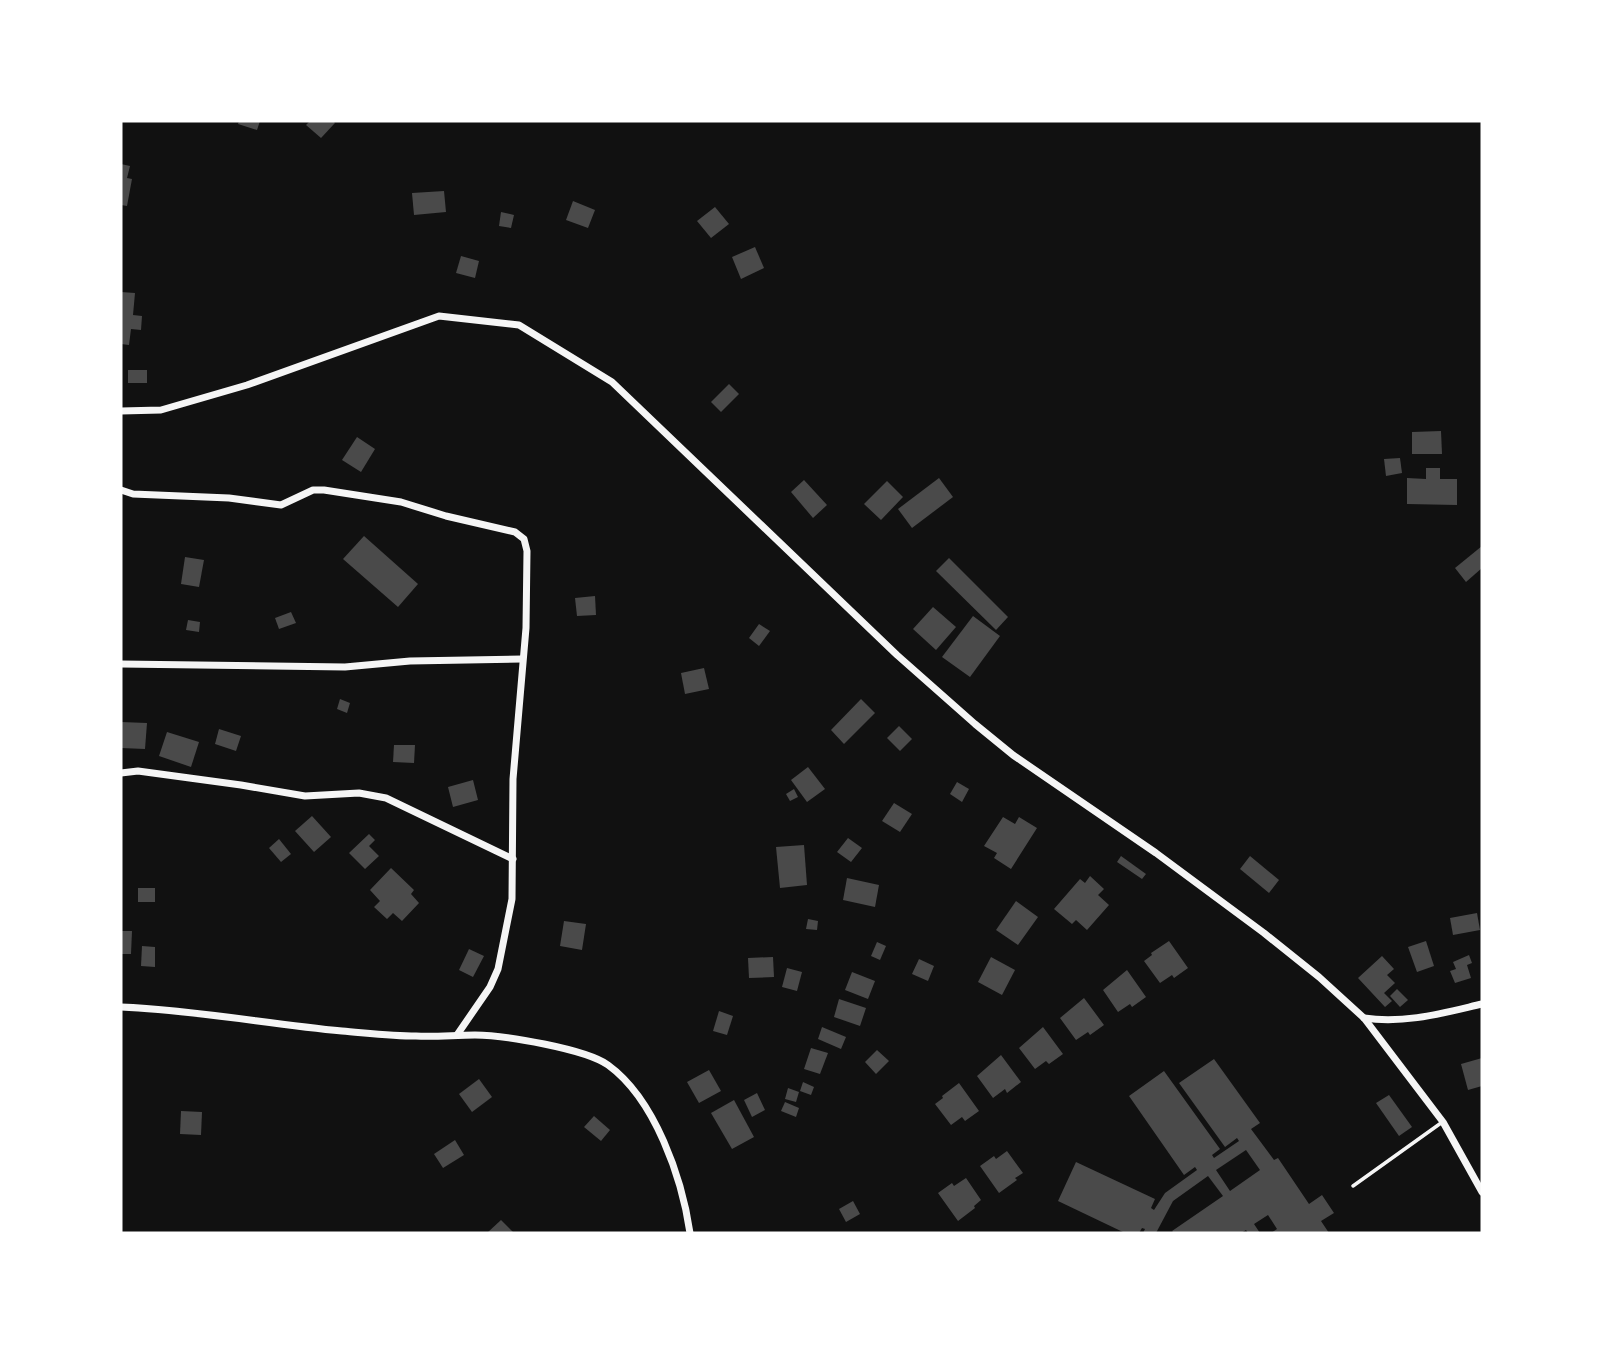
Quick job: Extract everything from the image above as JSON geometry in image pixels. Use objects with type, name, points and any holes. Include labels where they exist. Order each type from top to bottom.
[{"type":"street","points":[[121,411],[161,410],[247,385],[439,316],[519,325],[612,382],[897,655],[1013,755],[1156,853],[1319,977],[1364,1018],[1443,1122],[1482,1192]]},
{"type":"street","points":[[121,490],[133,494],[229,498],[269,505],[281,505],[313,490],[324,490],[401,502],[515,532],[524,539],[527,551],[526,628],[513,779],[512,899],[498,969],[490,987],[457,1035]]},
{"type":"street","points":[[121,664],[345,667],[410,661],[522,659]]},
{"type":"street","points":[[121,773],[138,771],[304,796],[372,794],[386,798],[513,859]]},
{"type":"street","points":[[1364,1018],[1387,1021],[1418,1018],[1482,1004]]},
{"type":"street","points":[[121,1007],[167,1009],[340,1031],[416,1036],[478,1035],[574,1051],[606,1063],[618,1073],[651,1114],[659,1129],[684,1200],[690,1233]]},
{"type":"street","points":[[470,1018],[478,1035]]},
{"type":"lane","points":[[1353,1186],[1443,1122]]},
{"type":"building","points":[[239,121],[260,121],[257,130],[238,124]]},
{"type":"building","points":[[310,121],[335,123],[321,138],[306,125]]},
{"type":"building","points":[[121,164],[130,166],[127,178],[132,179],[127,206],[121,205]]},
{"type":"building","points":[[444,191],[446,212],[414,215],[412,193]]},
{"type":"building","points":[[573,201],[595,210],[588,228],[566,220]]},
{"type":"building","points":[[715,207],[729,224],[711,238],[697,221]]},
{"type":"building","points":[[501,212],[514,215],[511,228],[499,226]]},
{"type":"building","points":[[755,247],[764,268],[741,279],[732,257]]},
{"type":"building","points":[[461,256],[479,261],[475,278],[456,273]]},
{"type":"building","points":[[121,292],[135,293],[133,315],[142,316],[141,330],[131,329],[129,345],[121,344]]},
{"type":"building","points":[[128,370],[147,370],[147,383],[128,383]]},
{"type":"building","points":[[729,384],[739,394],[721,412],[711,402]]},
{"type":"building","points":[[1441,431],[1442,454],[1412,454],[1412,432]]},
{"type":"building","points":[[357,437],[375,449],[361,472],[342,460]]},
{"type":"building","points":[[1400,458],[1402,473],[1386,476],[1384,459]]},
{"type":"building","points":[[1426,468],[1440,468],[1440,479],[1457,479],[1457,505],[1407,504],[1407,478],[1426,479]]},
{"type":"building","points":[[939,478],[953,497],[912,528],[898,509]]},
{"type":"building","points":[[804,480],[827,505],[813,518],[791,492]]},
{"type":"building","points":[[887,481],[903,497],[881,520],[864,504]]},
{"type":"building","points":[[364,536],[418,584],[398,607],[343,559]]},
{"type":"building","points":[[1482,546],[1482,568],[1466,582],[1455,568]]},
{"type":"building","points":[[185,557],[204,560],[199,587],[181,584]]},
{"type":"building","points":[[949,558],[1008,617],[996,630],[936,571]]},
{"type":"building","points":[[595,596],[596,615],[577,616],[575,598]]},
{"type":"building","points":[[933,607],[956,627],[936,650],[913,629]]},
{"type":"building","points":[[291,612],[296,623],[279,629],[275,618]]},
{"type":"building","points":[[973,616],[1000,636],[970,677],[942,657]]},
{"type":"building","points":[[188,620],[200,622],[199,632],[186,630]]},
{"type":"building","points":[[759,624],[770,631],[759,646],[749,638]]},
{"type":"building","points":[[704,668],[709,689],[685,694],[681,673]]},
{"type":"building","points":[[340,699],[350,703],[347,713],[337,709]]},
{"type":"building","points":[[861,699],[875,713],[844,744],[831,730]]},
{"type":"building","points":[[121,722],[147,723],[145,749],[121,748]]},
{"type":"building","points":[[899,726],[912,739],[900,751],[887,738]]},
{"type":"building","points":[[219,729],[241,736],[236,751],[215,744]]},
{"type":"building","points":[[167,732],[199,742],[191,767],[159,756]]},
{"type":"building","points":[[394,745],[415,745],[414,763],[393,762]]},
{"type":"building","points":[[808,767],[825,789],[807,802],[791,780]]},
{"type":"building","points":[[473,780],[478,800],[453,807],[448,787]]},
{"type":"building","points":[[957,782],[969,789],[962,802],[950,794]]},
{"type":"building","points":[[794,789],[798,797],[790,801],[786,794]]},
{"type":"building","points":[[894,803],[912,814],[900,832],[882,821]]},
{"type":"building","points":[[312,816],[331,837],[314,852],[295,831]]},
{"type":"building","points":[[1003,817],[1015,824],[1019,817],[1037,828],[1011,869],[994,858],[997,853],[984,846]]},
{"type":"building","points":[[369,834],[375,840],[369,846],[379,856],[365,869],[349,853]]},
{"type":"building","points":[[848,838],[862,848],[851,862],[837,852]]},
{"type":"building","points":[[279,839],[291,854],[281,862],[269,848]]},
{"type":"building","points":[[804,845],[807,885],[780,888],[776,847]]},
{"type":"building","points":[[1121,856],[1146,874],[1142,879],[1117,862]]},
{"type":"building","points":[[1250,856],[1279,880],[1269,893],[1240,869]]},
{"type":"building","points":[[391,868],[414,890],[411,894],[419,903],[402,921],[393,913],[387,919],[374,907],[380,901],[370,890]]},
{"type":"building","points":[[1090,876],[1104,889],[1098,895],[1109,905],[1087,930],[1076,920],[1072,924],[1054,909],[1080,879],[1085,883]]},
{"type":"building","points":[[847,878],[879,885],[875,907],[843,900]]},
{"type":"building","points":[[138,888],[155,888],[155,902],[138,902]]},
{"type":"building","points":[[1016,901],[1038,917],[1018,945],[996,930]]},
{"type":"building","points":[[1477,913],[1480,930],[1453,935],[1450,918]]},
{"type":"building","points":[[808,919],[818,921],[817,930],[806,929]]},
{"type":"building","points":[[564,921],[586,924],[582,950],[560,946]]},
{"type":"building","points":[[121,931],[132,931],[131,954],[121,954]]},
{"type":"building","points":[[1169,941],[1188,968],[1174,978],[1172,975],[1160,983],[1144,961]]},
{"type":"building","points":[[1426,941],[1434,966],[1417,972],[1408,947]]},
{"type":"building","points":[[877,942],[886,946],[880,960],[871,956]]},
{"type":"building","points":[[142,946],[155,947],[155,967],[141,966]]},
{"type":"building","points":[[469,949],[484,956],[473,977],[459,970]]},
{"type":"building","points":[[1469,955],[1472,963],[1467,965],[1471,978],[1455,983],[1450,971],[1456,969],[1453,962]]},
{"type":"building","points":[[1382,956],[1394,969],[1387,975],[1395,983],[1384,993],[1392,1001],[1385,1007],[1358,978]]},
{"type":"building","points":[[773,957],[774,977],[749,978],[748,958]]},
{"type":"building","points":[[991,957],[1015,970],[1002,995],[978,982]]},
{"type":"building","points":[[919,959],[934,966],[928,981],[912,974]]},
{"type":"building","points":[[787,968],[802,972],[797,991],[782,987]]},
{"type":"building","points":[[1127,970],[1146,997],[1132,1007],[1130,1004],[1118,1012],[1103,990]]},
{"type":"building","points":[[852,972],[875,981],[868,999],[845,990]]},
{"type":"building","points":[[1397,989],[1408,1000],[1400,1007],[1390,996]]},
{"type":"building","points":[[1084,998],[1104,1025],[1090,1035],[1088,1032],[1076,1040],[1060,1018]]},
{"type":"building","points":[[839,999],[866,1008],[860,1026],[834,1017]]},
{"type":"building","points":[[719,1011],[733,1016],[727,1035],[713,1031]]},
{"type":"building","points":[[822,1027],[846,1037],[841,1049],[818,1039]]},
{"type":"building","points":[[1043,1027],[1063,1054],[1049,1064],[1046,1061],[1035,1069],[1019,1048]]},
{"type":"building","points":[[811,1048],[828,1053],[820,1074],[804,1069]]},
{"type":"building","points":[[877,1050],[889,1061],[876,1074],[865,1062]]},
{"type":"building","points":[[1001,1055],[1021,1082],[1007,1093],[1005,1089],[993,1098],[977,1076]]},
{"type":"building","points":[[1482,1058],[1482,1086],[1468,1090],[1461,1064]]},
{"type":"building","points":[[1214,1059],[1260,1123],[1251,1129],[1274,1160],[1278,1158],[1309,1204],[1322,1195],[1334,1213],[1321,1221],[1329,1233],[1271,1233],[1277,1229],[1268,1215],[1254,1224],[1260,1233],[1248,1233],[1246,1230],[1241,1233],[1174,1233],[1172,1231],[1223,1196],[1208,1176],[1173,1201],[1156,1233],[1143,1233],[1145,1229],[1142,1228],[1139,1233],[1125,1233],[1058,1201],[1076,1162],[1155,1199],[1151,1208],[1154,1210],[1165,1193],[1197,1170],[1195,1167],[1184,1175],[1129,1096],[1164,1071],[1220,1149],[1212,1155],[1214,1158],[1239,1141],[1237,1138],[1225,1147],[1179,1083]],"holes":[[[1246,1150],[1260,1170],[1230,1191],[1216,1170]]]},
{"type":"building","points":[[709,1070],[721,1091],[699,1103],[687,1082]]},
{"type":"building","points":[[479,1079],[492,1097],[472,1112],[459,1094]]},
{"type":"building","points":[[803,1082],[814,1087],[811,1095],[800,1091]]},
{"type":"building","points":[[959,1083],[979,1111],[965,1121],[962,1117],[951,1125],[935,1104]]},
{"type":"building","points":[[788,1088],[799,1092],[796,1102],[785,1099]]},
{"type":"building","points":[[757,1093],[765,1110],[752,1117],[744,1100]]},
{"type":"building","points":[[1389,1095],[1412,1127],[1399,1136],[1376,1103]]},
{"type":"building","points":[[734,1100],[754,1137],[732,1149],[711,1113]]},
{"type":"building","points":[[785,1102],[799,1108],[796,1117],[781,1111]]},
{"type":"building","points":[[181,1111],[202,1112],[201,1135],[180,1134]]},
{"type":"building","points":[[594,1116],[610,1130],[601,1141],[584,1127]]},
{"type":"building","points":[[455,1140],[464,1155],[443,1168],[434,1154]]},
{"type":"building","points":[[1007,1151],[1023,1173],[999,1193],[980,1166]]},
{"type":"building","points":[[966,1178],[981,1200],[958,1221],[938,1193],[952,1183],[954,1186]]},
{"type":"building","points":[[853,1201],[860,1214],[846,1222],[839,1209]]},
{"type":"building","points":[[501,1220],[514,1233],[487,1233]]}]
